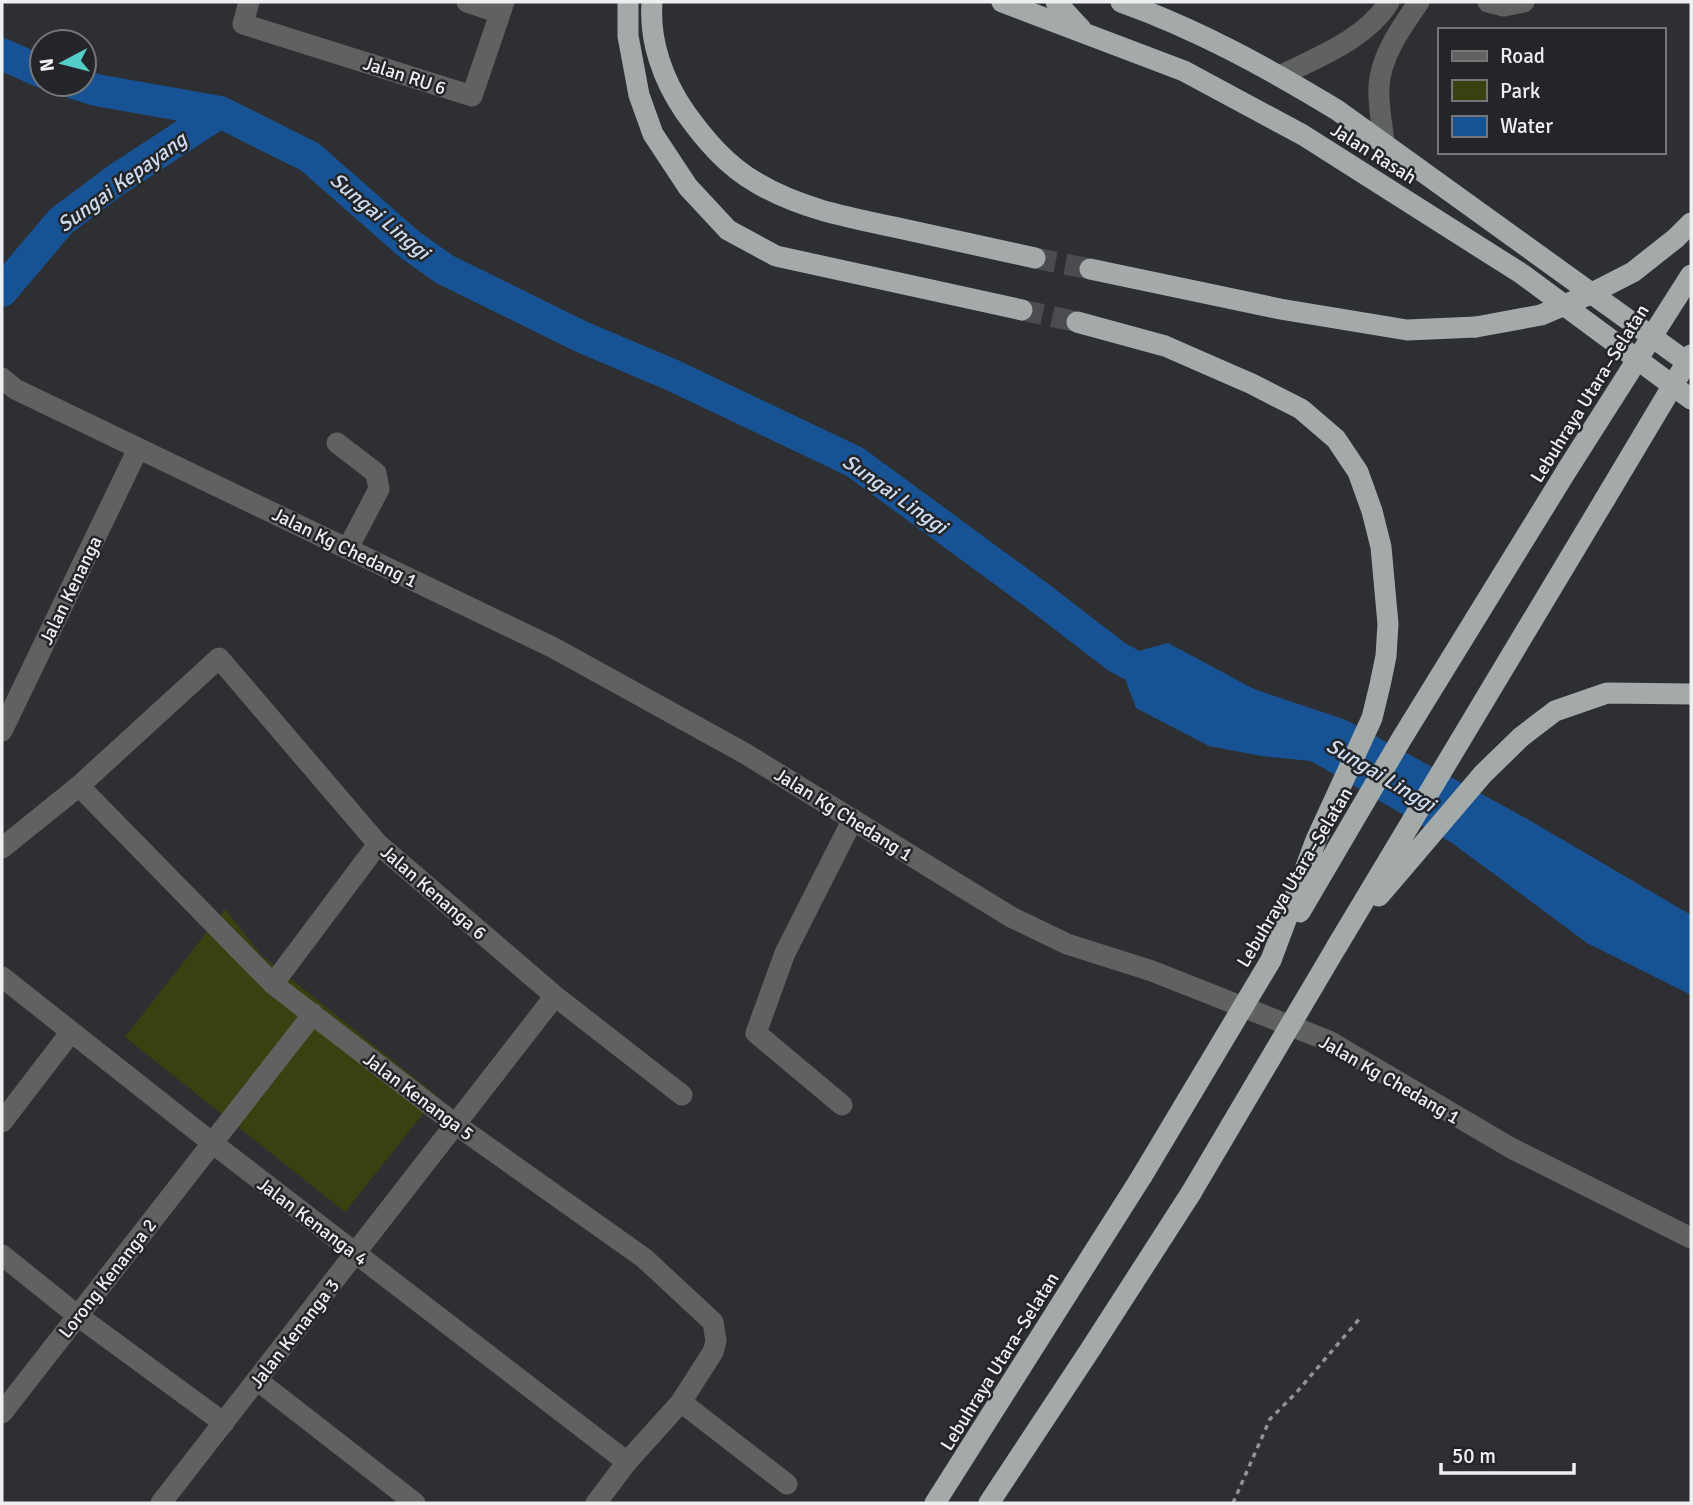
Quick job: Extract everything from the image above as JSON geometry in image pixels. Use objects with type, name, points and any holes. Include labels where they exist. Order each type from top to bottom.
[{"type":"highway","points":[[627,2],[628,36],[639,94],[653,134],[688,187],[728,230],[776,256],[1022,310]]},
{"type":"highway","name":"Jalan Rasah","points":[[1002,2],[1184,71],[1303,135],[1522,274],[1691,399]]},
{"type":"highway","points":[[1056,2],[1083,31]]},
{"type":"highway","name":"Jalan Rasah","points":[[1121,2],[1175,21],[1280,76],[1337,110],[1691,365]]},
{"type":"highway","points":[[1153,2],[1175,21]]},
{"type":"highway","points":[[654,8],[663,73],[676,98],[709,143],[728,163],[755,183],[823,212],[1035,258]]},
{"type":"highway","points":[[1090,269],[1280,309],[1407,330],[1476,327],[1541,315],[1598,290],[1633,272],[1691,223]]},
{"type":"highway","name":"Lebuhraya Utara–Selatan","points":[[935,1503],[1142,1176],[1402,738],[1691,275]]},
{"type":"highway","points":[[1077,322],[1165,346],[1301,409],[1336,439],[1358,472],[1372,511],[1381,547],[1387,590],[1386,656],[1372,718],[1317,841],[1271,960]]},
{"type":"highway","points":[[989,1503],[1191,1193],[1691,355]]},
{"type":"highway","points":[[1337,946],[1483,774],[1521,737],[1555,711],[1607,693],[1691,694]]},
{"type":"street","name":"Jalan RU 6","points":[[249,2],[243,24],[472,96],[502,7]]},
{"type":"street","points":[[467,2],[502,7]]},
{"type":"street","points":[[1280,76],[1344,44],[1382,13],[1389,2]]},
{"type":"street","points":[[1384,142],[1379,101],[1381,70],[1402,25],[1419,2]]},
{"type":"street","name":"Jalan Kg Chedang 1","points":[[2,378],[15,389],[554,648],[746,754],[1011,917],[1067,944],[1152,971],[1329,1041],[1511,1148],[1691,1238]]},
{"type":"street","points":[[337,443],[376,473],[379,489],[348,548]]},
{"type":"street","name":"Jalan Kenanga","points":[[2,731],[138,449]]},
{"type":"street","name":"Jalan Kenanga 6","points":[[79,786],[219,658],[378,844],[555,996],[682,1095]]},
{"type":"street","points":[[2,848],[79,786]]},
{"type":"street","name":"Jalan Kenanga 5","points":[[79,786],[273,984],[455,1124],[644,1258],[713,1322],[716,1341],[713,1352],[681,1402],[627,1462],[596,1503]]},
{"type":"street","points":[[842,1105],[756,1033],[785,953],[853,819]]},
{"type":"street","points":[[273,984],[378,844]]},
{"type":"street","name":"Jalan Kenanga 4","points":[[2,977],[211,1142],[627,1462]]},
{"type":"street","name":"Jalan Kenanga 3","points":[[161,1503],[555,996]]},
{"type":"street","name":"Lorong Kenanga 2","points":[[2,1413],[313,1014]]},
{"type":"street","points":[[2,1122],[71,1032]]},
{"type":"street","points":[[2,1255],[78,1316],[224,1423]]},
{"type":"street","points":[[257,1380],[415,1503]]},
{"type":"street","points":[[681,1402],[788,1484]]},
{"type":"path","points":[[1233,1503],[1270,1419],[1361,1317]]},
{"type":"green space","points":[[225,909],[261,955],[437,1096],[345,1212],[125,1037]]},
{"type":"water","points":[[1168,643],[1254,689],[1346,720],[1529,820],[1691,915],[1691,995],[1587,943],[1452,843],[1311,761],[1261,756],[1209,746],[1136,708],[1117,657]]},
{"type":"waterway","name":"Sungai Linggi","points":[[2,54],[28,66]]},
{"type":"waterway","name":"Sungai Linggi","points":[[98,90],[220,112],[310,157],[409,244],[444,269],[582,337],[672,375],[855,462],[1117,657],[1154,677]]},
{"type":"waterway","name":"Sungai Kepayang","points":[[2,291],[61,221],[116,180],[220,112]]},
{"type":"tunnel","points":[[1035,258],[1090,269]]},
{"type":"tunnel","points":[[1022,310],[1077,322]]}]
